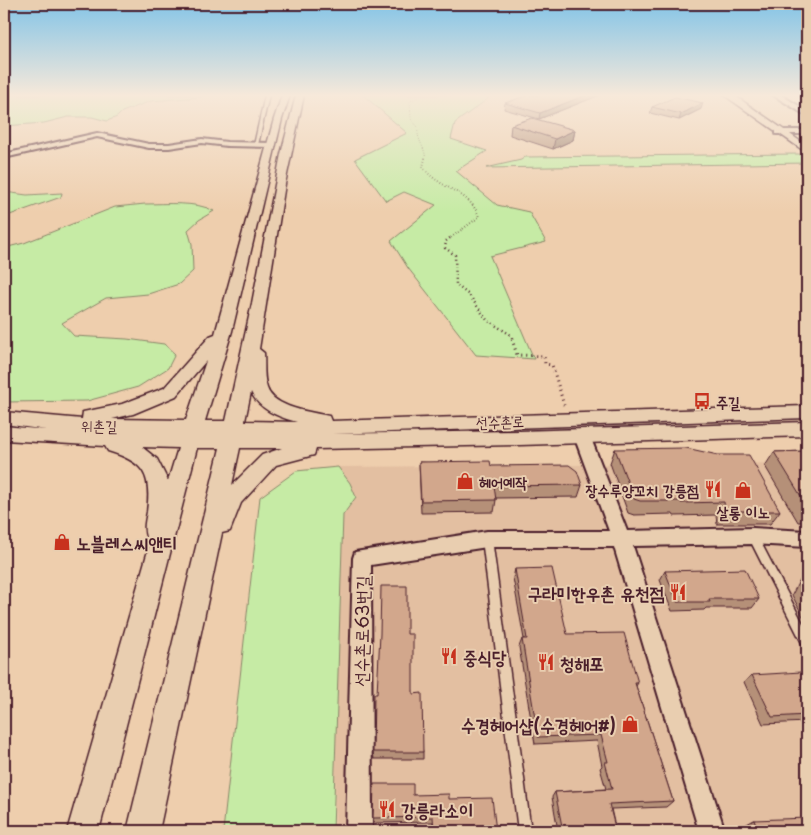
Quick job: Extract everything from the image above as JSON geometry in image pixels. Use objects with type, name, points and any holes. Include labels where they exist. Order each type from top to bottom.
[{"type":"street","points":[[83,831],[191,435],[224,331],[274,134]]},
{"type":"street","points":[[143,831],[202,574],[254,330],[272,223],[290,134]]},
{"type":"street","points":[[783,134],[807,150]]},
{"type":"street","points":[[4,156],[97,135],[149,146],[169,146],[202,141],[271,145]]},
{"type":"street","points":[[254,330],[258,390],[272,406],[316,420],[358,426]]},
{"type":"street","points":[[8,424],[96,417],[126,410],[152,400],[170,392],[224,331]]},
{"type":"street","name":"선수촌로","points":[[232,434],[358,426],[807,412]]},
{"type":"street","points":[[8,424],[56,438],[130,448],[153,466],[160,484],[150,582]]},
{"type":"street","name":"위촌길","points":[[8,424],[65,425],[191,435]]},
{"type":"street","name":"선수촌로","points":[[232,434],[381,442],[807,429]]},
{"type":"street","points":[[56,438],[232,434]]},
{"type":"street","points":[[582,436],[621,539],[712,831]]},
{"type":"street","points":[[202,574],[232,499],[269,460],[294,452],[381,442]]},
{"type":"street","name":"선수촌로63번길","points":[[359,831],[362,558],[487,539],[621,539],[754,536],[807,539]]},
{"type":"lane","points":[[256,145],[258,134]]},
{"type":"lane","points":[[754,536],[807,641]]},
{"type":"lane","points":[[487,539],[525,831]]},
{"type":"path","points":[[417,134],[426,155],[423,167],[437,182],[466,196],[477,210],[478,217],[446,242],[445,248],[455,255],[456,262],[453,274],[456,285],[471,297],[483,316],[493,326],[511,335],[517,355],[544,356],[545,364],[552,365],[564,405]]},
{"type":"shaded area","points":[[807,463],[807,831],[335,831],[338,467]]},
{"type":"green space","points":[[405,134],[452,134],[451,139],[487,151],[456,171],[497,205],[529,212],[546,242],[490,256],[534,359],[476,355],[408,268],[391,241],[436,205],[404,192],[386,201],[355,159]]},
{"type":"green space","points":[[799,154],[807,159],[807,163],[486,168],[521,160],[525,157]]},
{"type":"green space","points":[[4,192],[27,195],[62,193],[61,197],[4,217]]},
{"type":"green space","points":[[145,204],[190,204],[214,211],[199,220],[188,230],[192,244],[193,271],[179,284],[148,294],[106,298],[62,323],[74,336],[127,339],[164,344],[175,354],[168,368],[138,387],[87,401],[4,402],[4,248],[24,243],[115,207]]},
{"type":"green space","points":[[338,467],[350,483],[356,497],[343,515],[333,831],[223,831],[260,497],[296,471]]},
{"type":"building","points":[[539,134],[566,134],[555,139]]},
{"type":"building","points":[[686,448],[718,455],[749,455],[780,511],[725,511],[724,502],[681,503],[680,501],[640,501],[634,499],[615,449]]},
{"type":"building","points":[[807,451],[807,506],[774,452]]},
{"type":"building","points":[[490,461],[491,466],[569,465],[577,471],[582,485],[494,486],[496,500],[421,501],[419,462]]},
{"type":"building","points":[[552,568],[567,634],[624,633],[638,683],[635,683],[673,801],[609,804],[616,831],[563,831],[555,792],[612,789],[601,735],[538,737],[522,639],[527,639],[515,569]]},
{"type":"building","points":[[745,569],[759,599],[709,599],[710,602],[677,602],[665,571]]},
{"type":"building","points":[[807,572],[807,600],[800,586]]},
{"type":"building","points":[[381,586],[407,586],[407,634],[413,634],[413,694],[422,693],[423,752],[373,752],[374,694],[377,694]]},
{"type":"building","points":[[801,672],[807,684],[807,715],[772,717],[752,675]]},
{"type":"building","points":[[374,784],[413,784],[413,795],[449,794],[449,799],[492,798],[496,831],[434,831],[433,817],[373,818]]},
{"type":"building","points":[[807,818],[807,831],[758,831],[754,820]]},
{"type":"place","name":"주길","points":[[702,401]]},
{"type":"place","name":"헤어예작","points":[[465,481]]},
{"type":"place","name":"장수루양꼬치 강릉점","points":[[713,489]]},
{"type":"place","name":"살롱 이노","points":[[743,490]]},
{"type":"place","name":"노블레스씨앤티","points":[[62,542]]},
{"type":"place","name":"구라미한우촌 유천점","points":[[678,592]]},
{"type":"place","name":"중식당","points":[[449,656]]},
{"type":"place","name":"청해포","points":[[546,662]]},
{"type":"place","name":"수경헤어샵(수경헤어#)","points":[[630,724]]},
{"type":"place","name":"강릉라소이","points":[[387,809]]}]
